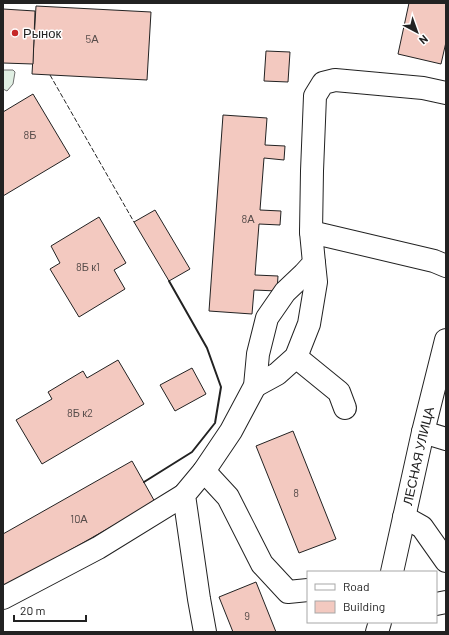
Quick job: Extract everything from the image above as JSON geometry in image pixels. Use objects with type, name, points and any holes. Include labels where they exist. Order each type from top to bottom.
[{"type":"street","points":[[255,386],[277,374],[296,357],[309,324],[316,282],[311,232],[315,96],[323,83],[335,80],[423,88],[446,93]]},
{"type":"street","points":[[311,232],[434,261],[446,266]]},
{"type":"street","points":[[3,598],[98,548],[184,496],[204,471],[230,431],[255,386],[258,354],[266,318],[285,292],[314,263]]},
{"type":"street","name":"ЛЕСНАЯ УЛИЦА","points":[[392,571],[423,432],[446,340]]},
{"type":"street","points":[[296,357],[339,392],[345,408]]},
{"type":"street","points":[[423,432],[446,439]]},
{"type":"street","points":[[204,471],[228,497],[262,564],[288,592],[307,590]]},
{"type":"street","points":[[184,496],[205,632]]},
{"type":"street","points":[[404,517],[422,527],[446,561]]},
{"type":"green space","points":[[3,70],[13,70],[15,72],[13,84],[7,91],[3,89]]},
{"type":"building","points":[[409,3],[446,3],[446,42],[441,64],[398,54]]},
{"type":"building","points":[[36,6],[151,12],[147,80],[32,74]]},
{"type":"building","points":[[3,9],[35,11],[33,64],[3,63]]},
{"type":"building","points":[[266,51],[290,52],[288,82],[264,81]]},
{"type":"building","points":[[33,94],[70,156],[3,196],[3,112]]},
{"type":"building","points":[[223,115],[267,118],[265,145],[285,146],[284,160],[264,158],[260,210],[281,211],[280,225],[259,224],[255,275],[278,276],[277,291],[254,290],[252,314],[209,311]]},
{"type":"building","points":[[155,210],[190,269],[169,281],[134,222]]},
{"type":"building","points":[[99,217],[126,263],[114,270],[125,289],[79,317],[50,269],[60,263],[51,246]]},
{"type":"building","points":[[118,360],[144,404],[42,464],[16,420],[52,399],[48,392],[83,371],[87,378]]},
{"type":"building","points":[[192,368],[206,394],[175,411],[160,385]]},
{"type":"building","points":[[293,431],[336,539],[299,553],[256,446]]},
{"type":"building","points":[[132,461],[155,502],[3,588],[3,534]]},
{"type":"building","points":[[256,582],[276,632],[233,632],[219,597]]},
{"type":"fence","points":[[50,75],[134,222]]},
{"type":"wall","points":[[144,482],[192,452],[215,423],[221,387],[207,348],[169,281]]},
{"type":"place","name":"Рынок","points":[[15,33]]}]
